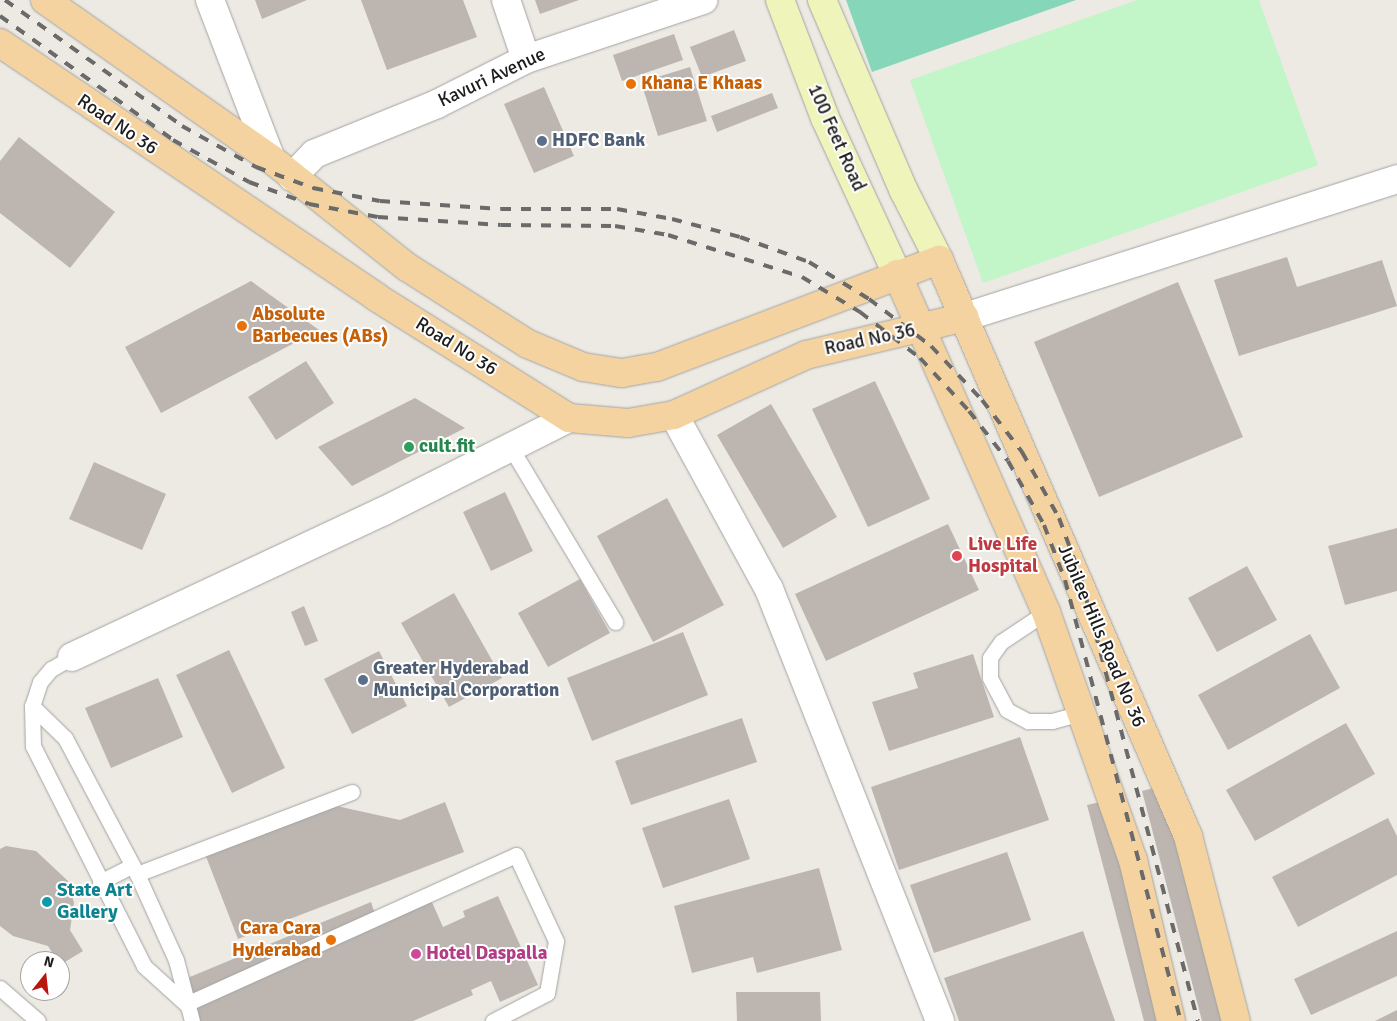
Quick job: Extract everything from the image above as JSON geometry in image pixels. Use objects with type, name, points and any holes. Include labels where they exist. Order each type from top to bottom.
[{"type":"main road","points":[[45,0],[271,159],[407,266],[528,344],[583,367],[612,372],[657,367],[897,274],[939,260],[904,191],[822,0]]},
{"type":"main road","name":"100 Feet Road","points":[[780,0],[825,118],[897,274]]},
{"type":"main road","name":"Road No 36","points":[[0,43],[376,297],[569,418],[628,423],[674,415],[806,355],[875,336],[923,329],[965,317]]},
{"type":"main road","name":"Jubilee Hills Road No 36","points":[[939,260],[1188,836],[1236,1021]]},
{"type":"main road","points":[[897,274],[923,329],[1046,612],[1133,860],[1171,1021]]},
{"type":"street","points":[[210,0],[271,159]]},
{"type":"street","points":[[506,0],[526,59]]},
{"type":"street","name":"Kavuri Avenue","points":[[292,177],[314,154],[437,104],[526,59],[704,0]]},
{"type":"street","points":[[965,317],[1397,179]]},
{"type":"street","points":[[674,415],[769,589],[940,1021]]},
{"type":"street","points":[[72,656],[510,448],[569,418]]},
{"type":"lane","points":[[510,448],[616,622]]},
{"type":"lane","points":[[1046,612],[1001,642],[990,658],[990,678],[1007,710],[1028,721],[1052,721],[1081,713]]},
{"type":"lane","points":[[72,656],[45,676],[32,706],[33,746],[144,966],[186,1004]]},
{"type":"lane","points":[[32,706],[65,738],[134,870],[176,960],[192,1021]]},
{"type":"lane","points":[[100,882],[352,792]]},
{"type":"lane","points":[[186,1004],[516,855],[556,941],[548,993],[493,1021]]},
{"type":"lane","points":[[0,988],[38,1021]]},
{"type":"green space","points":[[846,0],[1076,0],[872,72]]},
{"type":"green space","points":[[1137,0],[1259,0],[1318,165],[983,283],[910,80]]},
{"type":"building","points":[[255,0],[307,0],[262,19]]},
{"type":"building","points":[[361,0],[463,0],[477,37],[387,70]]},
{"type":"building","points":[[535,0],[579,0],[540,14]]},
{"type":"building","points":[[734,30],[746,61],[702,77],[690,47]]},
{"type":"building","points":[[674,34],[683,60],[622,81],[613,55]]},
{"type":"building","points":[[690,67],[707,121],[658,136],[641,82]]},
{"type":"building","points":[[544,87],[574,156],[534,173],[504,104]]},
{"type":"building","points":[[772,93],[778,108],[717,132],[711,116]]},
{"type":"building","points":[[19,137],[115,212],[70,268],[0,213],[0,161]]},
{"type":"building","points":[[1287,257],[1297,287],[1382,260],[1397,306],[1239,356],[1214,280]]},
{"type":"building","points":[[251,281],[319,330],[161,413],[125,347]]},
{"type":"building","points":[[1178,282],[1243,437],[1099,497],[1034,342]]},
{"type":"building","points":[[306,361],[334,403],[276,440],[248,397]]},
{"type":"building","points":[[875,381],[930,499],[868,527],[812,409]]},
{"type":"building","points":[[415,398],[465,428],[352,486],[318,447]]},
{"type":"building","points":[[771,404],[837,517],[783,548],[717,435]]},
{"type":"building","points":[[94,462],[166,494],[142,550],[69,519]]},
{"type":"building","points":[[505,492],[533,551],[491,571],[463,512]]},
{"type":"building","points":[[667,498],[724,605],[653,642],[597,536]]},
{"type":"building","points":[[948,524],[979,590],[826,661],[795,594]]},
{"type":"building","points":[[1397,528],[1397,591],[1345,605],[1328,546]]},
{"type":"building","points":[[1247,566],[1277,620],[1217,652],[1188,598]]},
{"type":"building","points":[[580,579],[610,633],[548,667],[518,613]]},
{"type":"building","points":[[454,593],[502,678],[449,707],[401,623]]},
{"type":"building","points":[[304,606],[318,641],[305,646],[291,612]]},
{"type":"building","points":[[683,632],[708,695],[592,741],[567,678]]},
{"type":"building","points":[[1310,634],[1340,688],[1228,750],[1198,695]]},
{"type":"building","points":[[229,650],[285,768],[232,793],[176,675]]},
{"type":"building","points":[[379,651],[407,706],[352,734],[324,679]]},
{"type":"building","points":[[973,654],[994,717],[889,751],[872,702],[918,688],[913,673]]},
{"type":"building","points":[[158,678],[183,737],[111,768],[85,708]]},
{"type":"building","points":[[742,718],[757,762],[631,805],[615,761]]},
{"type":"building","points":[[1346,723],[1375,774],[1255,841],[1226,790]]},
{"type":"building","points":[[1020,737],[1049,820],[899,870],[871,787]]},
{"type":"building","points":[[1172,783],[1234,1021],[1202,1021],[1142,791]]},
{"type":"building","points":[[1118,798],[1177,1021],[1144,1021],[1087,805]]},
{"type":"building","points":[[729,799],[750,859],[663,888],[642,828]]},
{"type":"building","points":[[445,802],[464,852],[238,939],[205,854],[332,805],[400,820]]},
{"type":"building","points":[[1388,818],[1397,836],[1397,875],[1298,927],[1272,877]]},
{"type":"building","points":[[6,846],[36,851],[68,881],[74,903],[70,930],[83,951],[70,959],[70,951],[51,951],[48,946],[13,936],[0,926],[0,849]]},
{"type":"building","points":[[1007,852],[1031,920],[934,953],[910,885]]},
{"type":"building","points":[[819,868],[842,950],[757,973],[753,957],[692,973],[674,906]]},
{"type":"building","name":"Hotel Daspalla","points":[[498,896],[538,985],[500,1002],[491,981],[471,990],[473,995],[413,1021],[200,1021],[185,979],[371,902],[378,923],[431,900],[443,927],[465,917],[463,911]]},
{"type":"building","points":[[1083,931],[1115,1021],[959,1021],[944,978]]},
{"type":"building","points":[[1397,931],[1397,976],[1311,1015],[1294,979]]},
{"type":"building","points":[[736,992],[820,992],[821,1021],[737,1021]]},
{"type":"building","points":[[1397,1010],[1397,1021],[1375,1021]]},
{"type":"railway","points":[[5,0],[182,126],[256,167],[313,188],[380,201],[501,209],[617,209],[672,219],[740,237],[809,262],[869,299],[931,346],[982,400],[1022,452],[1059,518],[1080,575],[1198,1021]]},
{"type":"railway","points":[[0,16],[173,140],[249,182],[309,204],[378,217],[501,225],[615,226],[668,235],[802,277],[860,312],[920,358],[969,411],[1008,461],[1044,525],[1065,580],[1181,1021]]},
{"type":"place","name":"Khana E Khaas","points":[[631,84]]},
{"type":"place","name":"HDFC Bank","points":[[542,141]]},
{"type":"place","name":"Absolute Barbecues (ABs)","points":[[242,326]]},
{"type":"place","name":"cult.fit","points":[[409,447]]},
{"type":"place","name":"Live Life Hospital","points":[[957,556]]},
{"type":"place","name":"Greater Hyderabad Municipal Corporation","points":[[363,680]]},
{"type":"place","name":"State Art Gallery","points":[[47,902]]},
{"type":"place","name":"Cara Cara Hyderabad","points":[[331,940]]},
{"type":"place","name":"Hotel Daspalla","points":[[416,954]]}]
